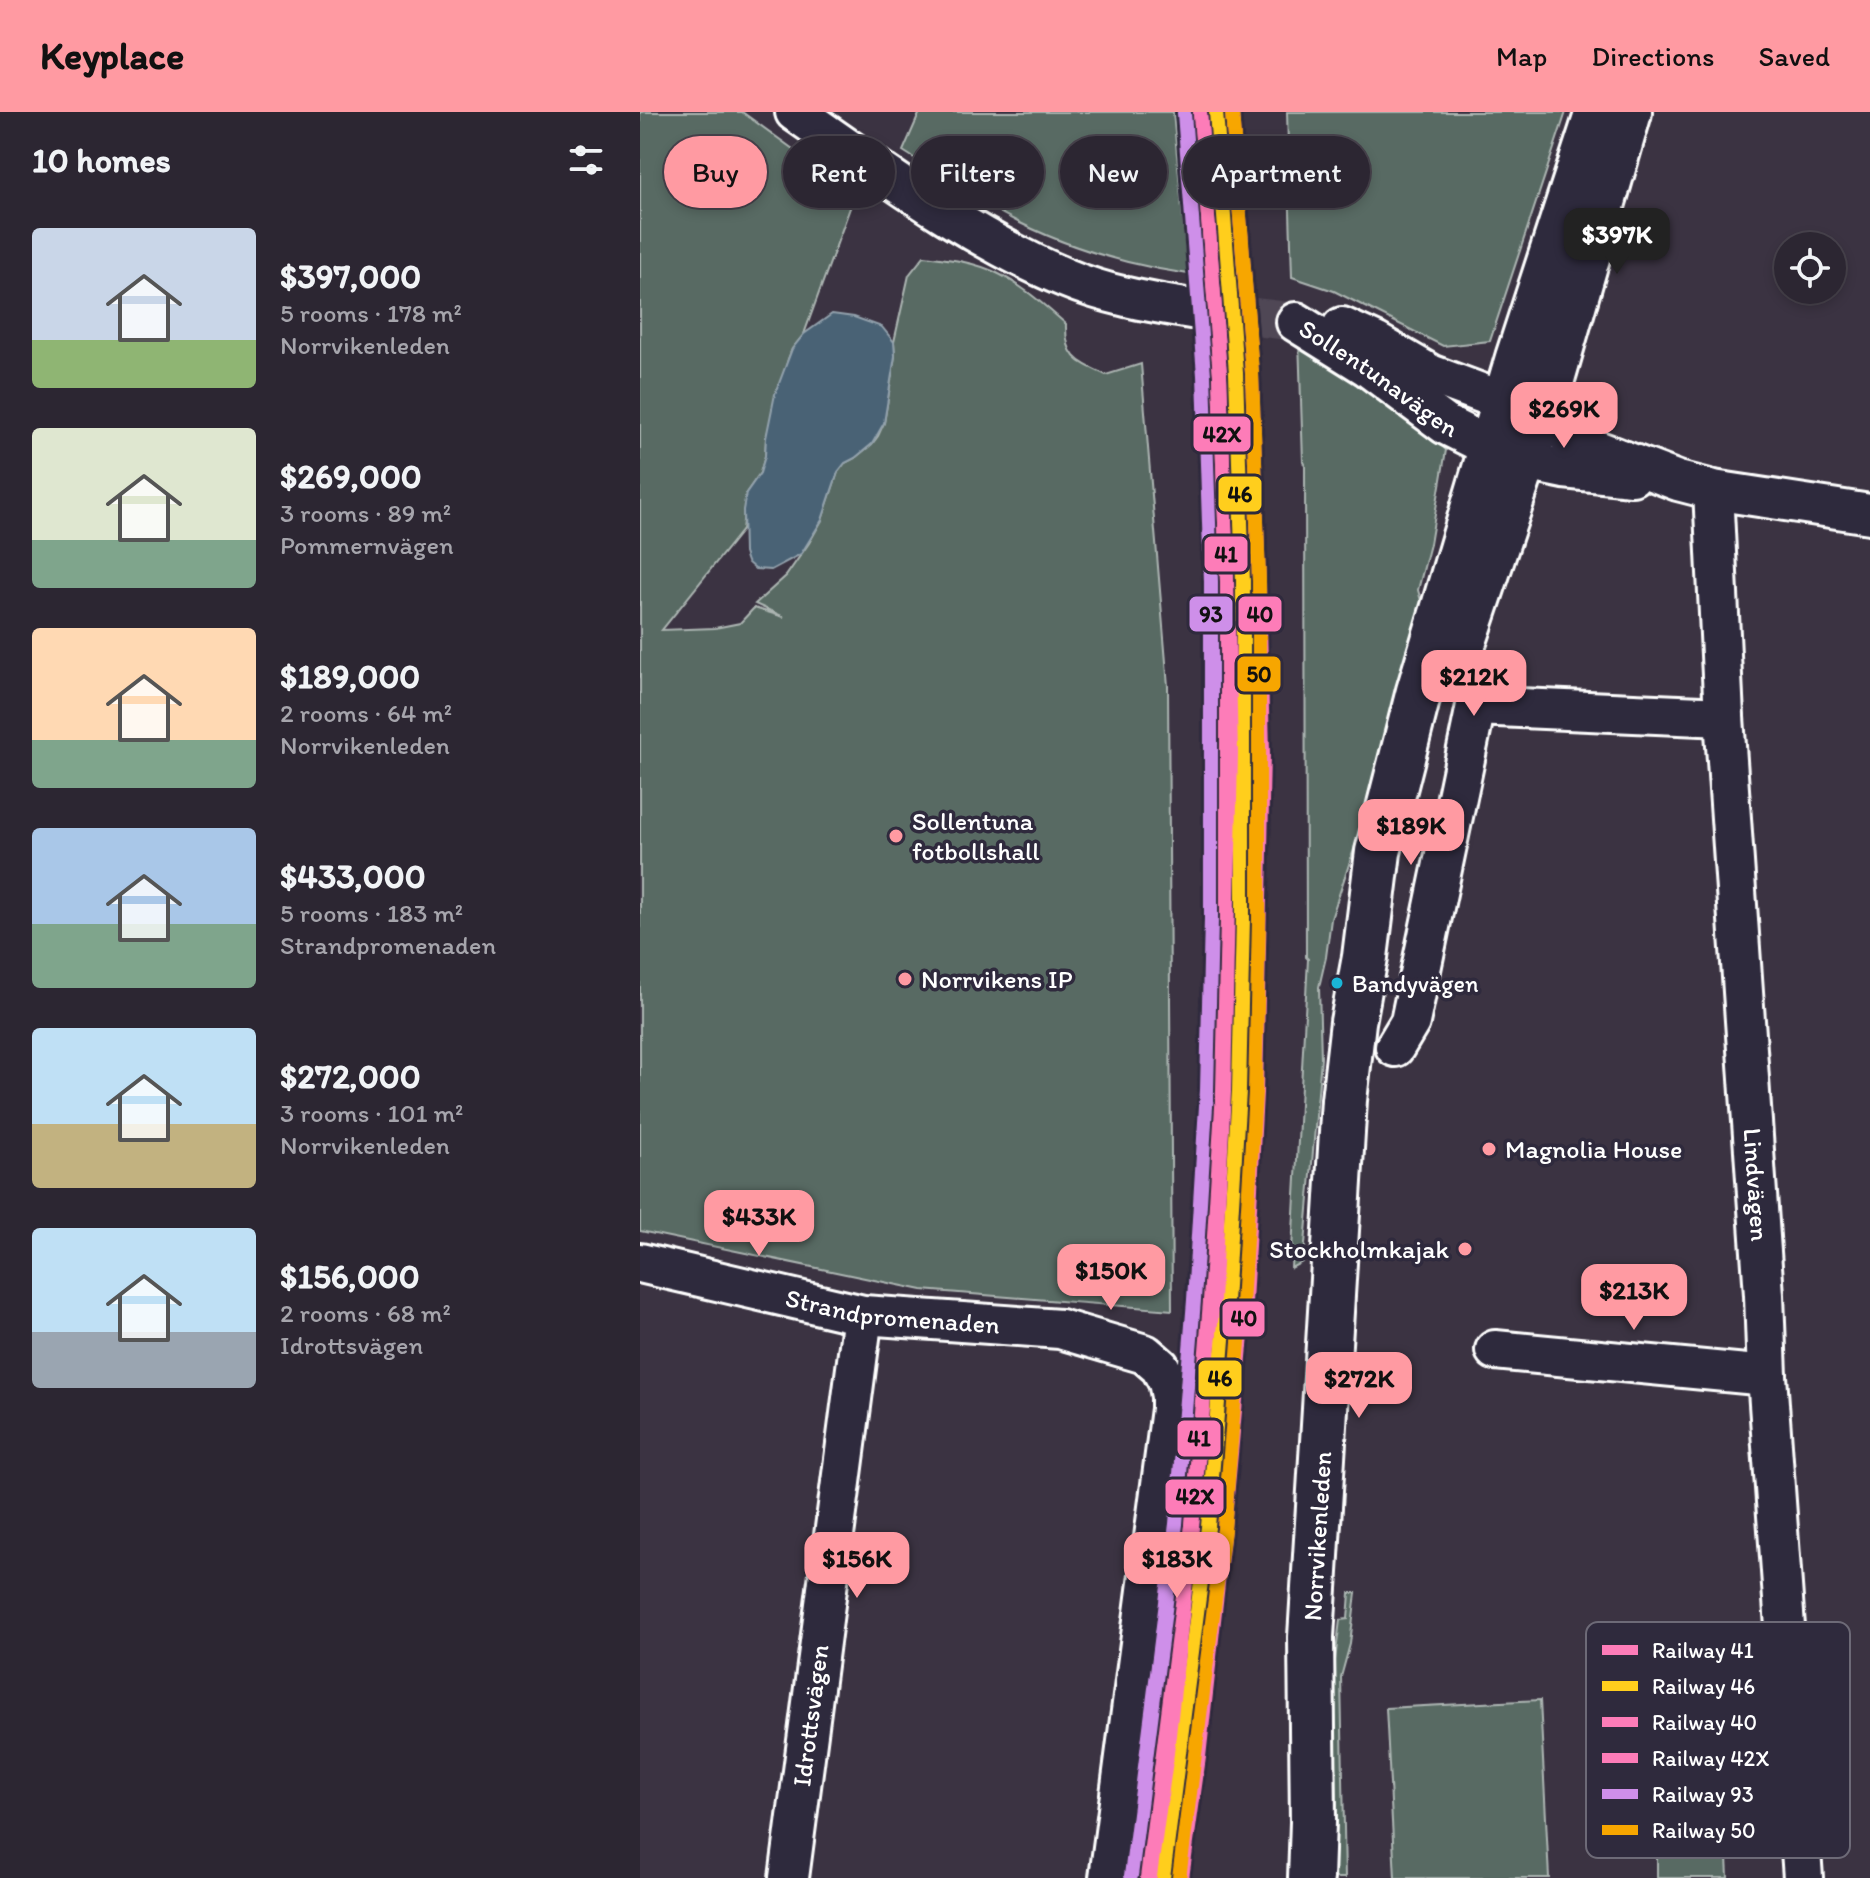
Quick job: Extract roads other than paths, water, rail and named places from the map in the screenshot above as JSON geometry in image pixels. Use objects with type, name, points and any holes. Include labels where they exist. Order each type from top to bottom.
[{"type":"main road","name":"Norrvikenleden","points":[[1311,1878],[1311,1637],[1344,1100],[1378,852],[1419,691],[1509,454],[1598,112]]},
{"type":"main road","name":"Norrvikenleden","points":[[1522,410],[1552,379],[1629,112]]},
{"type":"street","points":[[795,112],[889,178],[991,242],[1067,279],[1130,299],[1191,309]]},
{"type":"street","name":"Sollentunavägen","points":[[1509,454],[1446,425],[1368,367],[1296,322],[1336,324],[1375,342],[1430,374],[1522,410]]},
{"type":"street","points":[[1522,410],[1594,449],[1695,486]]},
{"type":"street","points":[[1509,454],[1564,469],[1870,514]]},
{"type":"street","name":"Lindvägen","points":[[1695,486],[1724,717],[1785,1622]]},
{"type":"street","points":[[1395,1047],[1410,1022],[1476,706],[1724,717]]},
{"type":"street","name":"Strandpromenaden","points":[[640,1263],[863,1315],[1060,1329],[1145,1354],[1160,1367],[1168,1382],[1171,1409],[1109,1878]]},
{"type":"street","name":"Idrottsvägen","points":[[789,1878],[863,1315]]},
{"type":"street","points":[[1495,1350],[1767,1376]]},
{"type":"street","name":"Lindvägen","points":[[1802,1858],[1803,1878]]},
{"type":"water","points":[[832,314],[854,317],[882,327],[894,342],[895,356],[884,423],[872,444],[845,463],[838,472],[822,520],[801,554],[771,570],[755,569],[747,562],[744,553],[743,510],[746,493],[760,473],[765,456],[775,394],[792,349],[804,334]]},
{"type":"tunnel","points":[[1191,309],[1296,322]]},
{"type":"rail line","name":"41","points":[[1147,1878],[1192,1526],[1223,1091],[1227,919],[1227,582],[1220,374],[1200,112]]},
{"type":"rail line","name":"46","points":[[1163,1878],[1208,1527],[1239,1091],[1243,919],[1243,581],[1236,373],[1216,112]]},
{"type":"rail line","name":"40","points":[[1182,1878],[1199,1757],[1224,1529],[1245,1303],[1256,1093],[1263,753],[1259,581],[1252,374],[1232,112]]},
{"type":"rail line","name":"50","points":[[1179,1878],[1224,1529],[1255,1092],[1259,919],[1259,581],[1252,372],[1232,112]]},
{"type":"rail line","name":"93","points":[[1131,1876],[1176,1524],[1207,1090],[1211,919],[1211,582],[1204,375],[1184,113]]},
{"type":"rail line","name":"42X","points":[[1150,1876],[1192,1526],[1213,1301],[1224,1092],[1231,753],[1227,581],[1220,376],[1200,113]]},
{"type":"place","name":"Sollentuna fotbollshall","points":[[896,836]]},
{"type":"place","name":"Norrvikens IP","points":[[905,979]]},
{"type":"place","name":"Bandyvägen","points":[[1337,983]]},
{"type":"place","name":"Magnolia House","points":[[1489,1149]]},
{"type":"place","name":"Stockholmkajak","points":[[1465,1249]]}]
